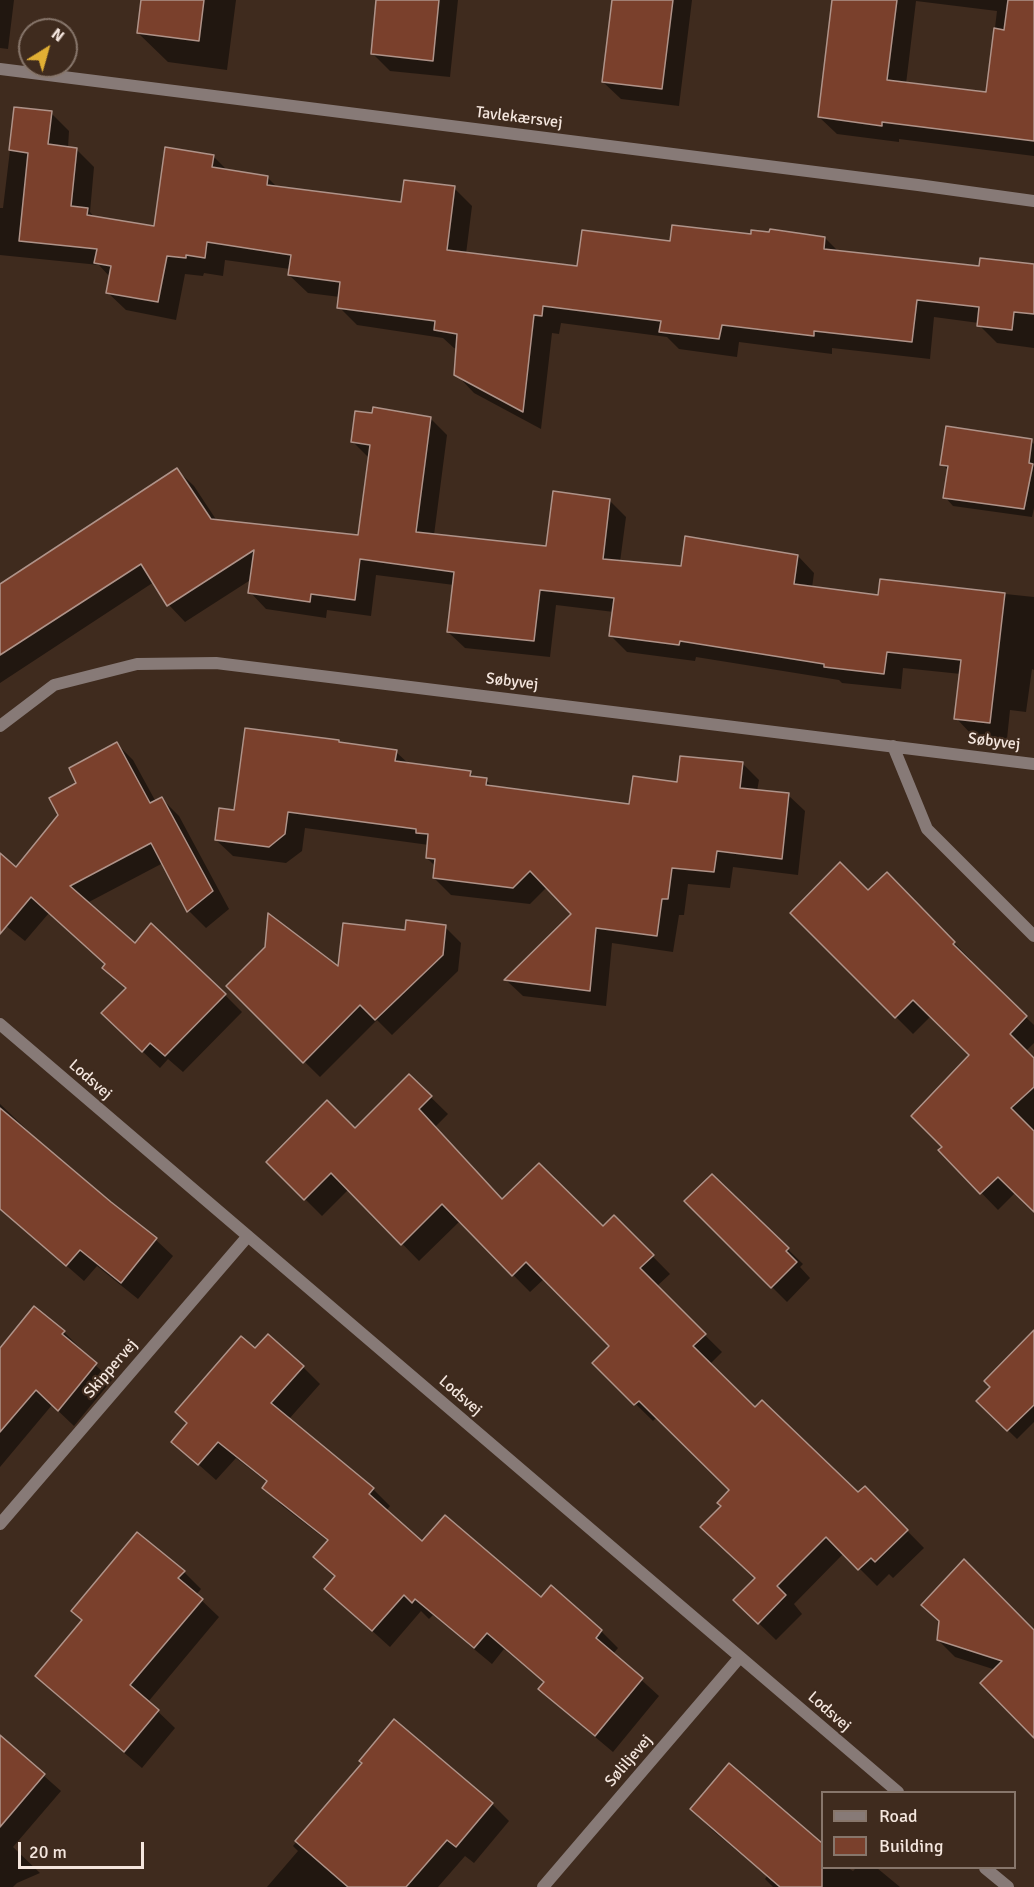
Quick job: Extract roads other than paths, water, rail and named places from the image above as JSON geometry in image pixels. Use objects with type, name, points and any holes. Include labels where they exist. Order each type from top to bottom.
[{"type":"street","name":"Tavlekærsvej","points":[[0,69],[1034,201]]},
{"type":"street","name":"Søbyvej","points":[[0,726],[54,686],[137,663],[216,663],[1034,764]]},
{"type":"street","points":[[893,746],[927,830],[1034,936]]},
{"type":"street","name":"Lodsvej","points":[[0,1024],[897,1791]]},
{"type":"street","name":"Skippervej","points":[[0,1524],[248,1236]]},
{"type":"street","name":"Søliljevej","points":[[543,1887],[740,1657]]},
{"type":"street","points":[[987,1869],[1008,1887]]}]
